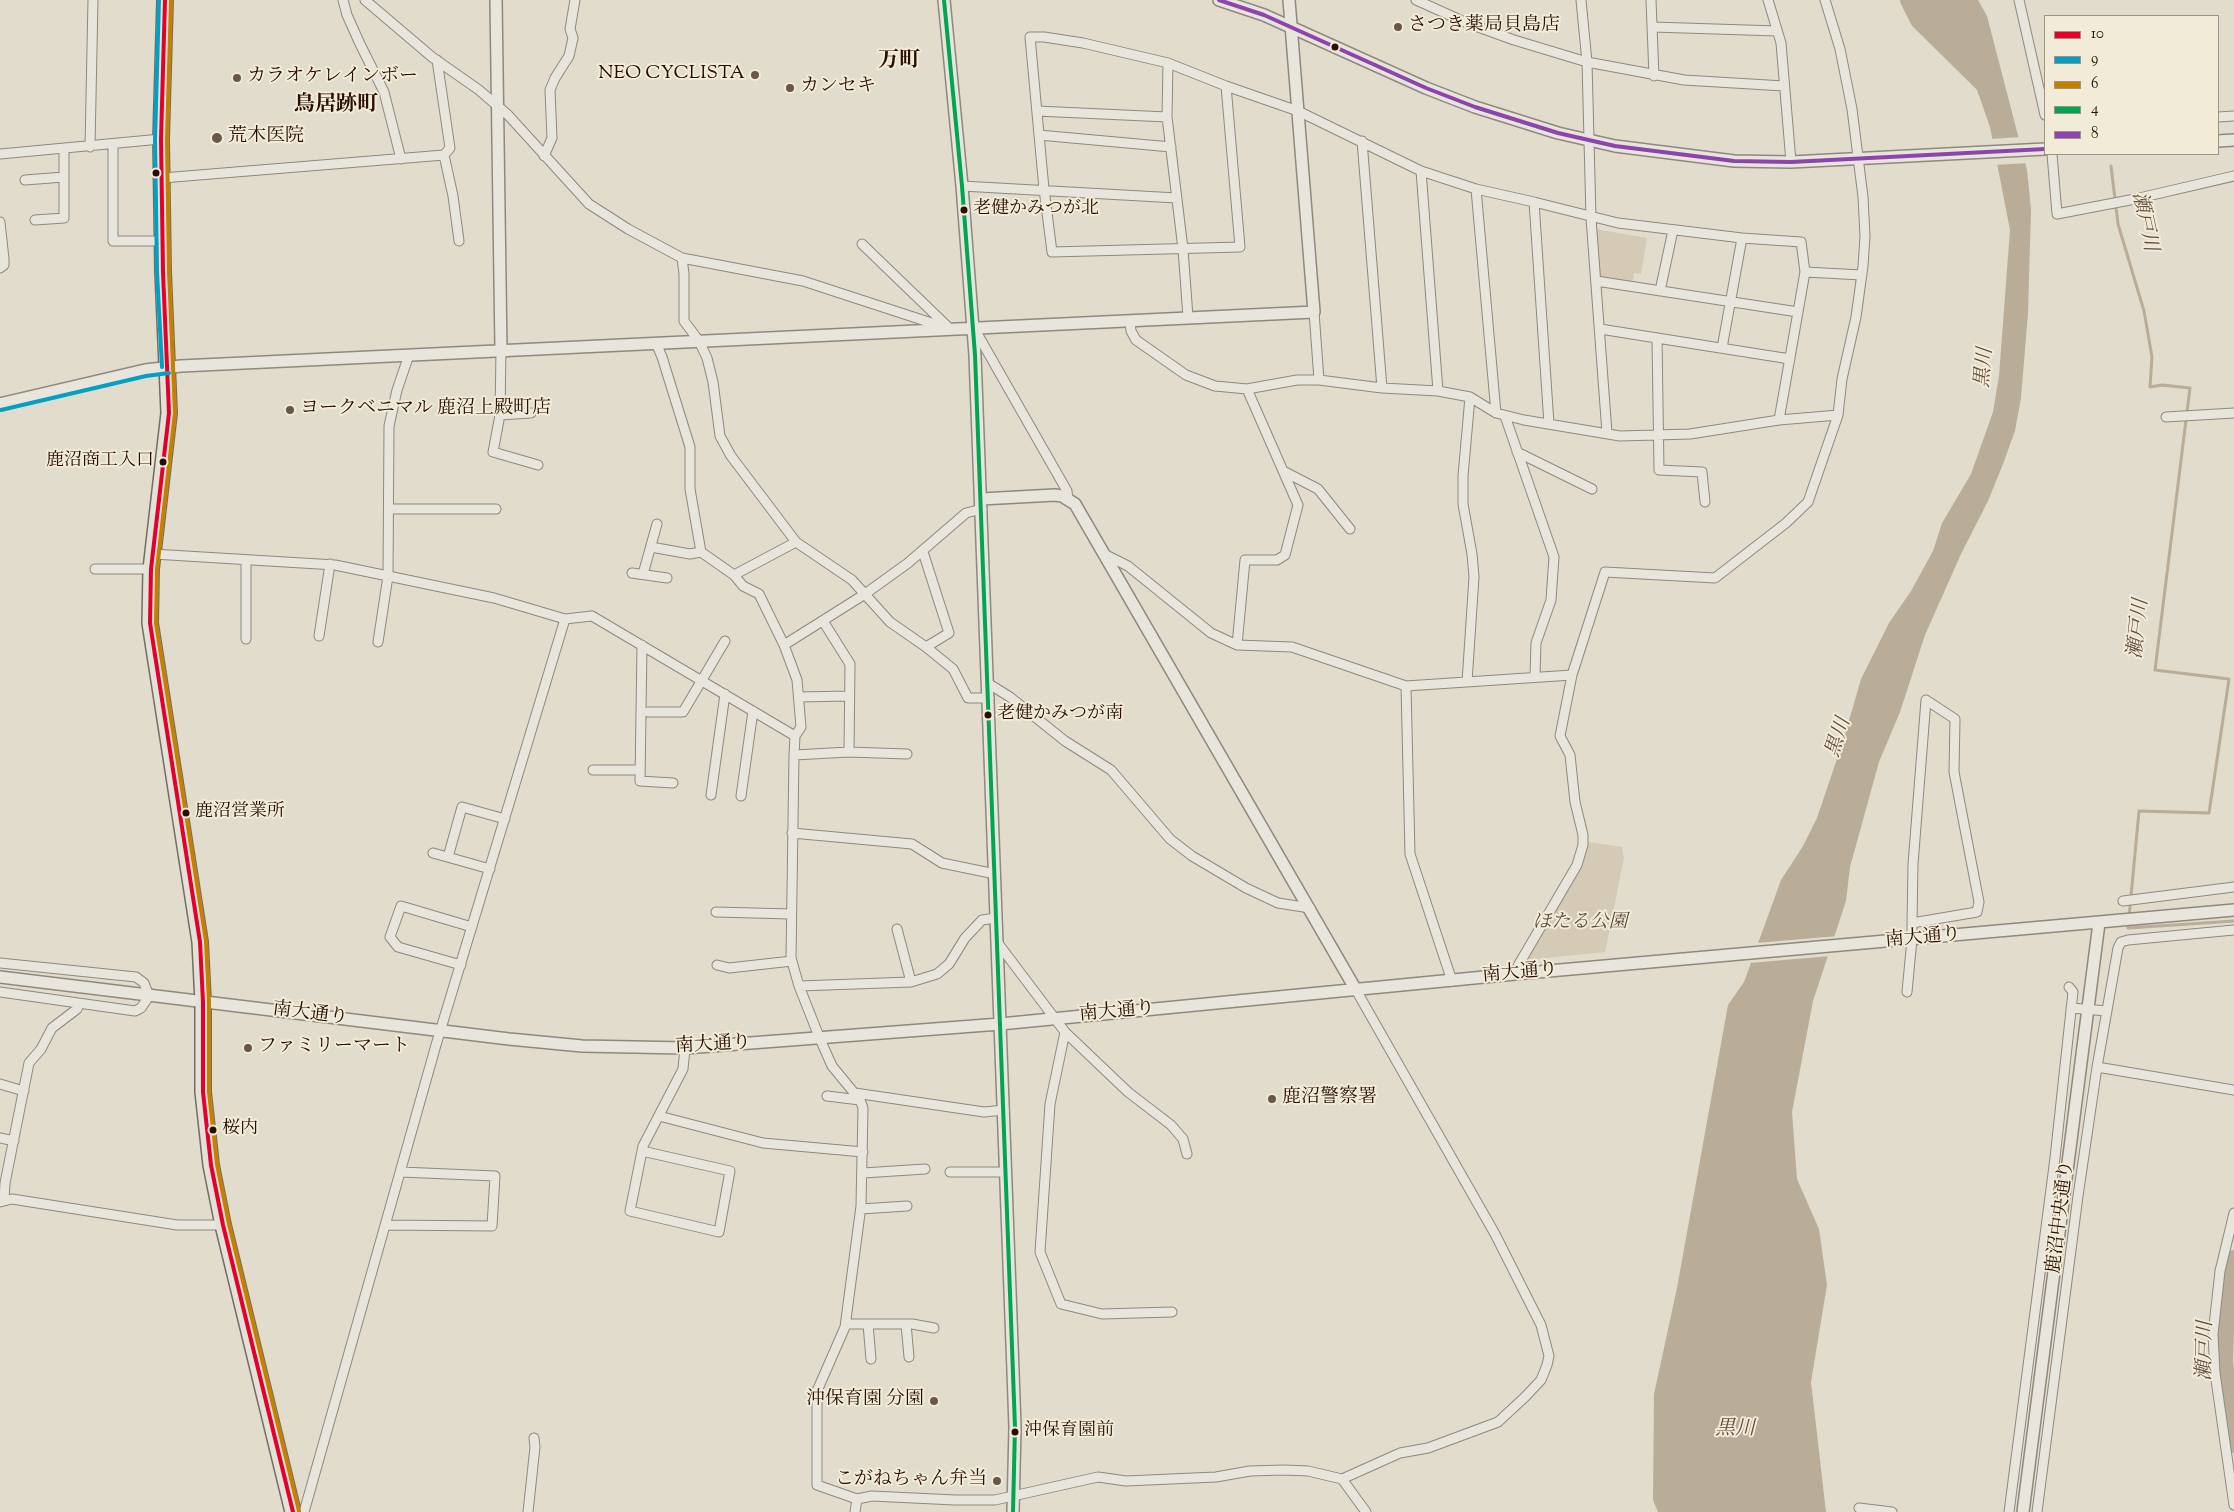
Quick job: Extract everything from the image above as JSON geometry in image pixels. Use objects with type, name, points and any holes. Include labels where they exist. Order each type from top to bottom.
[{"type":"highway","points":[[165,0],[161,139],[168,368],[167,434],[152,561],[150,623],[200,942],[203,1002],[202,1062],[206,1128],[223,1225],[293,1512]]},
{"type":"street","points":[[90,147],[93,0]]},
{"type":"street","points":[[343,0],[356,37],[384,92],[401,159]]},
{"type":"street","points":[[365,0],[437,60],[479,90],[508,115],[589,204],[628,228],[682,258],[803,281],[950,329]]},
{"type":"street","points":[[496,0],[496,106],[501,350],[500,415],[493,452],[538,465]]},
{"type":"street","points":[[544,156],[552,138],[550,90],[569,56],[573,38],[570,29],[575,0]]},
{"type":"street","points":[[944,0],[974,328],[989,684],[1015,1427],[1013,1512]]},
{"type":"street","points":[[1219,0],[1291,27],[1453,99],[1528,125],[1590,141],[1643,151],[1734,161],[1791,162],[2044,151]]},
{"type":"street","points":[[1289,0],[1319,380]]},
{"type":"street","points":[[1416,0],[1467,23],[1514,40],[1587,62],[1654,76],[1713,83],[1784,86]]},
{"type":"street","points":[[1581,0],[1587,62],[1591,218],[1607,434]]},
{"type":"street","points":[[1651,0],[1654,76]]},
{"type":"street","points":[[1768,0],[1780,43],[1791,162]]},
{"type":"street","points":[[1515,974],[1518,964],[1577,865],[1583,845],[1583,835],[1575,802],[1570,755],[1560,736],[1572,675],[1605,572],[1715,578],[1786,523],[1808,502],[1838,415],[1842,379],[1856,317],[1865,236],[1861,158],[1845,74],[1825,0]]},
{"type":"street","points":[[2019,0],[2044,111]]},
{"type":"street","points":[[1652,27],[1777,31]]},
{"type":"street","points":[[1226,86],[1240,247],[1052,252],[1044,189],[1030,37],[1044,37],[1083,43],[1168,62],[1226,86],[1298,111],[1421,171],[1476,189],[1534,202],[1591,218],[1672,230],[1801,242],[1804,272],[1779,420]]},
{"type":"street","points":[[162,178],[444,155],[450,148],[437,60]]},
{"type":"street","points":[[1168,62],[1167,117],[1183,249],[1188,317]]},
{"type":"street","points":[[1037,111],[1167,117]]},
{"type":"street","points":[[2219,117],[2234,116]]},
{"type":"street","points":[[1039,135],[1171,147]]},
{"type":"street","points":[[0,154],[161,139]]},
{"type":"street","points":[[2219,141],[2234,140]]},
{"type":"street","points":[[1362,142],[1382,388]]},
{"type":"street","points":[[113,144],[113,241],[163,241]]},
{"type":"street","points":[[35,220],[64,218],[64,149]]},
{"type":"street","points":[[444,155],[453,196],[459,242]]},
{"type":"street","points":[[2048,155],[2057,214],[2135,199],[2234,176]]},
{"type":"street","points":[[1421,171],[1438,391]]},
{"type":"street","points":[[26,180],[64,177]]},
{"type":"street","points":[[962,186],[1044,189],[1177,198]]},
{"type":"street","points":[[1476,189],[1500,415],[1517,452],[1554,557],[1551,600],[1536,643],[1535,676]]},
{"type":"street","points":[[1534,202],[1549,424]]},
{"type":"street","points":[[0,222],[4,260],[4,265],[0,268]]},
{"type":"street","points":[[1660,290],[1672,230]]},
{"type":"street","points":[[1722,348],[1742,238]]},
{"type":"street","points":[[862,244],[950,329]]},
{"type":"street","points":[[682,258],[684,321],[699,341],[713,382],[720,436],[747,478],[796,542],[852,580],[890,622],[926,647],[952,669],[968,698],[989,698]]},
{"type":"street","points":[[1804,272],[1862,275]]},
{"type":"street","points":[[1596,281],[1798,312]]},
{"type":"street","points":[[0,404],[145,370],[168,368],[501,350],[1314,312]]},
{"type":"street","points":[[1130,320],[1131,331],[1136,340],[1186,375],[1215,386],[1247,389],[1297,380],[1319,380],[1382,388],[1438,391],[1470,397],[1500,415],[1620,436],[1690,434],[1779,420],[1838,415]]},
{"type":"street","points":[[974,328],[1067,491],[1068,499]]},
{"type":"street","points":[[1600,329],[1790,359]]},
{"type":"street","points":[[1657,338],[1660,435],[1659,470],[1702,472],[1705,502]]},
{"type":"street","points":[[656,343],[690,447],[690,489],[701,552]]},
{"type":"street","points":[[378,642],[388,576],[390,426],[397,390],[409,355]]},
{"type":"street","points":[[1237,645],[1245,560],[1277,560],[1285,555],[1298,506],[1285,472],[1247,389]]},
{"type":"street","points":[[1467,682],[1474,578],[1472,554],[1463,504],[1462,476],[1470,397]]},
{"type":"street","points":[[500,415],[531,413]]},
{"type":"street","points":[[2166,417],[2234,413]]},
{"type":"street","points":[[1517,452],[1592,489]]},
{"type":"street","points":[[1285,472],[1318,489],[1350,529]]},
{"type":"street","points":[[650,547],[690,554],[701,552],[734,575],[743,586],[759,594],[784,645],[797,680],[800,697],[801,727],[795,736],[794,755],[792,961],[799,986],[832,1066],[858,1097],[863,1108],[861,1209],[846,1324],[816,1391],[816,1485],[857,1499],[872,1496],[987,1500],[1014,1496],[1098,1477],[1126,1481],[1216,1477],[1250,1470],[1308,1470],[1342,1479],[1400,1453],[1428,1448],[1498,1422],[1541,1380],[1549,1356],[1541,1325],[1495,1234],[1310,908],[1080,510],[1068,499],[1055,495],[981,504],[966,513],[923,552],[865,594],[784,645]]},
{"type":"street","points":[[389,509],[496,509]]},
{"type":"street","points":[[643,574],[657,524]]},
{"type":"street","points":[[734,575],[796,542]]},
{"type":"street","points":[[923,552],[949,633],[926,647]]},
{"type":"street","points":[[1106,555],[1128,566],[1211,633],[1237,645],[1292,647],[1406,686],[1572,675]]},
{"type":"street","points":[[246,560],[246,639]]},
{"type":"street","points":[[95,569],[152,561],[246,560],[330,564],[494,598],[565,619],[592,616],[795,736]]},
{"type":"street","points":[[319,636],[330,564]]},
{"type":"street","points":[[632,573],[667,578]]},
{"type":"street","points":[[304,1512],[441,1031],[565,619]]},
{"type":"street","points":[[823,621],[850,664],[849,752]]},
{"type":"street","points":[[648,712],[683,712],[725,641]]},
{"type":"street","points":[[642,645],[640,781],[674,783]]},
{"type":"street","points":[[989,684],[1010,697],[1065,742],[1111,770],[1170,838],[1192,856],[1246,888],[1278,903],[1310,908]]},
{"type":"street","points":[[1406,686],[1410,854],[1452,981]]},
{"type":"street","points":[[711,795],[725,694]]},
{"type":"street","points":[[800,697],[849,696]]},
{"type":"street","points":[[1907,992],[1908,940],[1912,922],[1913,864],[1926,700],[1955,719],[1954,772],[1979,902],[1977,912],[1912,922]]},
{"type":"street","points":[[741,796],[753,711]]},
{"type":"street","points":[[794,755],[849,752],[907,754]]},
{"type":"street","points":[[593,770],[640,770]]},
{"type":"street","points":[[448,857],[462,807],[505,819]]},
{"type":"street","points":[[792,834],[912,844],[942,863],[995,874]]},
{"type":"street","points":[[433,853],[490,869]]},
{"type":"street","points":[[2122,901],[2234,888]]},
{"type":"street","points":[[461,965],[398,947],[390,937],[401,906],[472,927]]},
{"type":"street","name":"南大通り","points":[[0,978],[582,1046],[685,1048],[1000,1024],[1515,974],[2234,910]]},
{"type":"street","points":[[716,912],[791,914]]},
{"type":"street","points":[[799,986],[911,982],[937,974],[949,964],[964,938],[982,920],[996,918]]},
{"type":"street","name":"鹿沼中央通り","points":[[2023,1512],[2099,923]]},
{"type":"street","points":[[897,929],[911,982]]},
{"type":"street","points":[[2037,1512],[2083,1161],[2118,948],[2121,942],[2234,930]]},
{"type":"street","points":[[997,942],[1053,1019],[1128,1092],[1171,1125],[1183,1139],[1187,1154]]},
{"type":"street","points":[[718,965],[729,968],[792,961]]},
{"type":"street","points":[[0,963],[141,980],[149,996],[138,1010],[135,1011],[0,992]]},
{"type":"street","points":[[2009,1512],[2056,1158],[2073,992],[2069,987]]},
{"type":"street","points":[[79,1004],[77,1009],[52,1028],[41,1049],[30,1064],[2,1201],[12,1200],[177,1225],[199,1227],[223,1225]]},
{"type":"street","points":[[2071,1008],[2107,1011]]},
{"type":"street","points":[[1065,1032],[1050,1104],[1040,1252],[1061,1304],[1102,1314],[1172,1312]]},
{"type":"street","points":[[642,1151],[730,1171],[719,1232],[630,1211],[642,1151],[683,1069],[685,1048]]},
{"type":"street","points":[[2097,1067],[2234,1090]]},
{"type":"street","points":[[0,1084],[24,1091]]},
{"type":"street","points":[[827,1096],[858,1097],[984,1112],[1004,1110]]},
{"type":"street","points":[[659,1116],[763,1142],[863,1152]]},
{"type":"street","points":[[0,1138],[14,1141]]},
{"type":"street","points":[[2056,1158],[2083,1161]]},
{"type":"street","points":[[863,1173],[925,1168]]},
{"type":"street","points":[[386,1225],[492,1226],[495,1176],[400,1172]]},
{"type":"street","points":[[950,1172],[1006,1172]]},
{"type":"street","points":[[861,1209],[907,1206]]},
{"type":"street","points":[[2234,1213],[2220,1271],[2213,1334],[2215,1374],[2234,1505]]},
{"type":"street","points":[[846,1324],[906,1324],[934,1328]]},
{"type":"street","points":[[868,1324],[871,1358]]},
{"type":"street","points":[[906,1324],[909,1357]]},
{"type":"street","points":[[528,1512],[535,1447],[534,1438]]},
{"type":"street","points":[[1342,1479],[1366,1512]]},
{"type":"street","points":[[855,1512],[857,1499]]},
{"type":"street","points":[[1860,1508],[1892,1512]]},
{"type":"green space","points":[[1595,229],[1647,238],[1641,274],[1634,273],[1633,283],[1603,279],[1598,273]]},
{"type":"green space","name":"ほたる公園","points":[[1588,842],[1622,847],[1624,858],[1605,952],[1526,960],[1585,857]]},
{"type":"water","name":"黒川","points":[[1910,0],[1978,0],[1987,16],[2027,170],[2031,210],[2028,313],[2021,398],[2015,431],[2003,464],[1988,501],[1961,554],[1925,635],[1900,712],[1879,762],[1850,867],[1846,901],[1813,1001],[1792,1112],[1797,1179],[1819,1229],[1827,1285],[1811,1382],[1826,1512],[1658,1512],[1653,1500],[1654,1394],[1677,1288],[1728,1005],[1744,982],[1781,880],[1803,846],[1817,818],[1844,738],[1861,679],[1889,623],[1911,591],[1933,551],[1942,523],[1971,474],[1993,412],[1999,376],[2010,230],[1990,127],[1969,67],[1922,18]]},
{"type":"pier","points":[[2021,137],[2028,163],[1994,165],[1990,139]]},
{"type":"pier","points":[[1838,936],[1831,956],[1749,963],[1756,943]]},
{"type":"waterway","name":"黒川","points":[[1909,0],[1919,20],[1986,86]]},
{"type":"waterway","name":"瀬戸川","points":[[2111,166],[2118,224],[2144,311],[2152,357],[2150,387],[2162,385],[2190,388],[2155,670],[2229,679],[2209,813],[2139,811],[2128,928],[2234,921]]},
{"type":"waterway","name":"瀬戸川","points":[[2234,1259],[2225,1329],[2224,1361],[2234,1444]]},
{"type":"transit line","name":"9","points":[[159,0],[155,139],[157,272],[162,367]]},
{"type":"transit line","name":"10","points":[[165,0],[161,139],[163,272],[169,413],[151,569],[150,623],[200,942],[203,1002],[203,1092],[211,1165],[223,1225],[293,1512]]},
{"type":"transit line","name":"6","points":[[171,0],[167,139],[169,272],[175,413],[157,569],[156,623],[206,941],[209,1002],[209,1092],[217,1164],[229,1224],[299,1511]]},
{"type":"transit line","name":"4","points":[[944,0],[962,186],[975,355],[1015,1427],[1013,1512]]},
{"type":"transit line","name":"8","points":[[1219,0],[1264,15],[1426,88],[1475,107],[1558,133],[1615,146],[1734,161],[1791,162],[2044,149]]},
{"type":"transit line","name":"9","points":[[1,410],[146,376],[169,373]]},
{"type":"place","name":"さつき薬局貝島店","points":[[1398,27]]},
{"type":"place","name":"NEO CYCLISTA","points":[[755,75]]},
{"type":"place","name":"カラオケレインボー","points":[[237,78]]},
{"type":"place","name":"カンセキ","points":[[790,88]]},
{"type":"place","name":"荒木医院","points":[[217,138]]},
{"type":"place","name":"老健かみつが北","points":[[964,210]]},
{"type":"place","name":"ヨークベニマル 鹿沼上殿町店","points":[[290,410]]},
{"type":"place","name":"鹿沼商工入口","points":[[163,462]]},
{"type":"place","name":"老健かみつが南","points":[[988,715]]},
{"type":"place","name":"鹿沼営業所","points":[[186,813]]},
{"type":"place","name":"ファミリーマート","points":[[248,1048]]},
{"type":"place","name":"鹿沼警察署","points":[[1272,1099]]},
{"type":"place","name":"桜内","points":[[213,1130]]},
{"type":"place","name":"沖保育園 分園","points":[[934,1401]]},
{"type":"place","name":"沖保育園前","points":[[1015,1432]]},
{"type":"place","name":"こがねちゃん弁当","points":[[997,1481]]},
{"type":"district","name":"万町","points":[[899,62]]},
{"type":"district","name":"鳥居跡町","points":[[336,106]]}]
